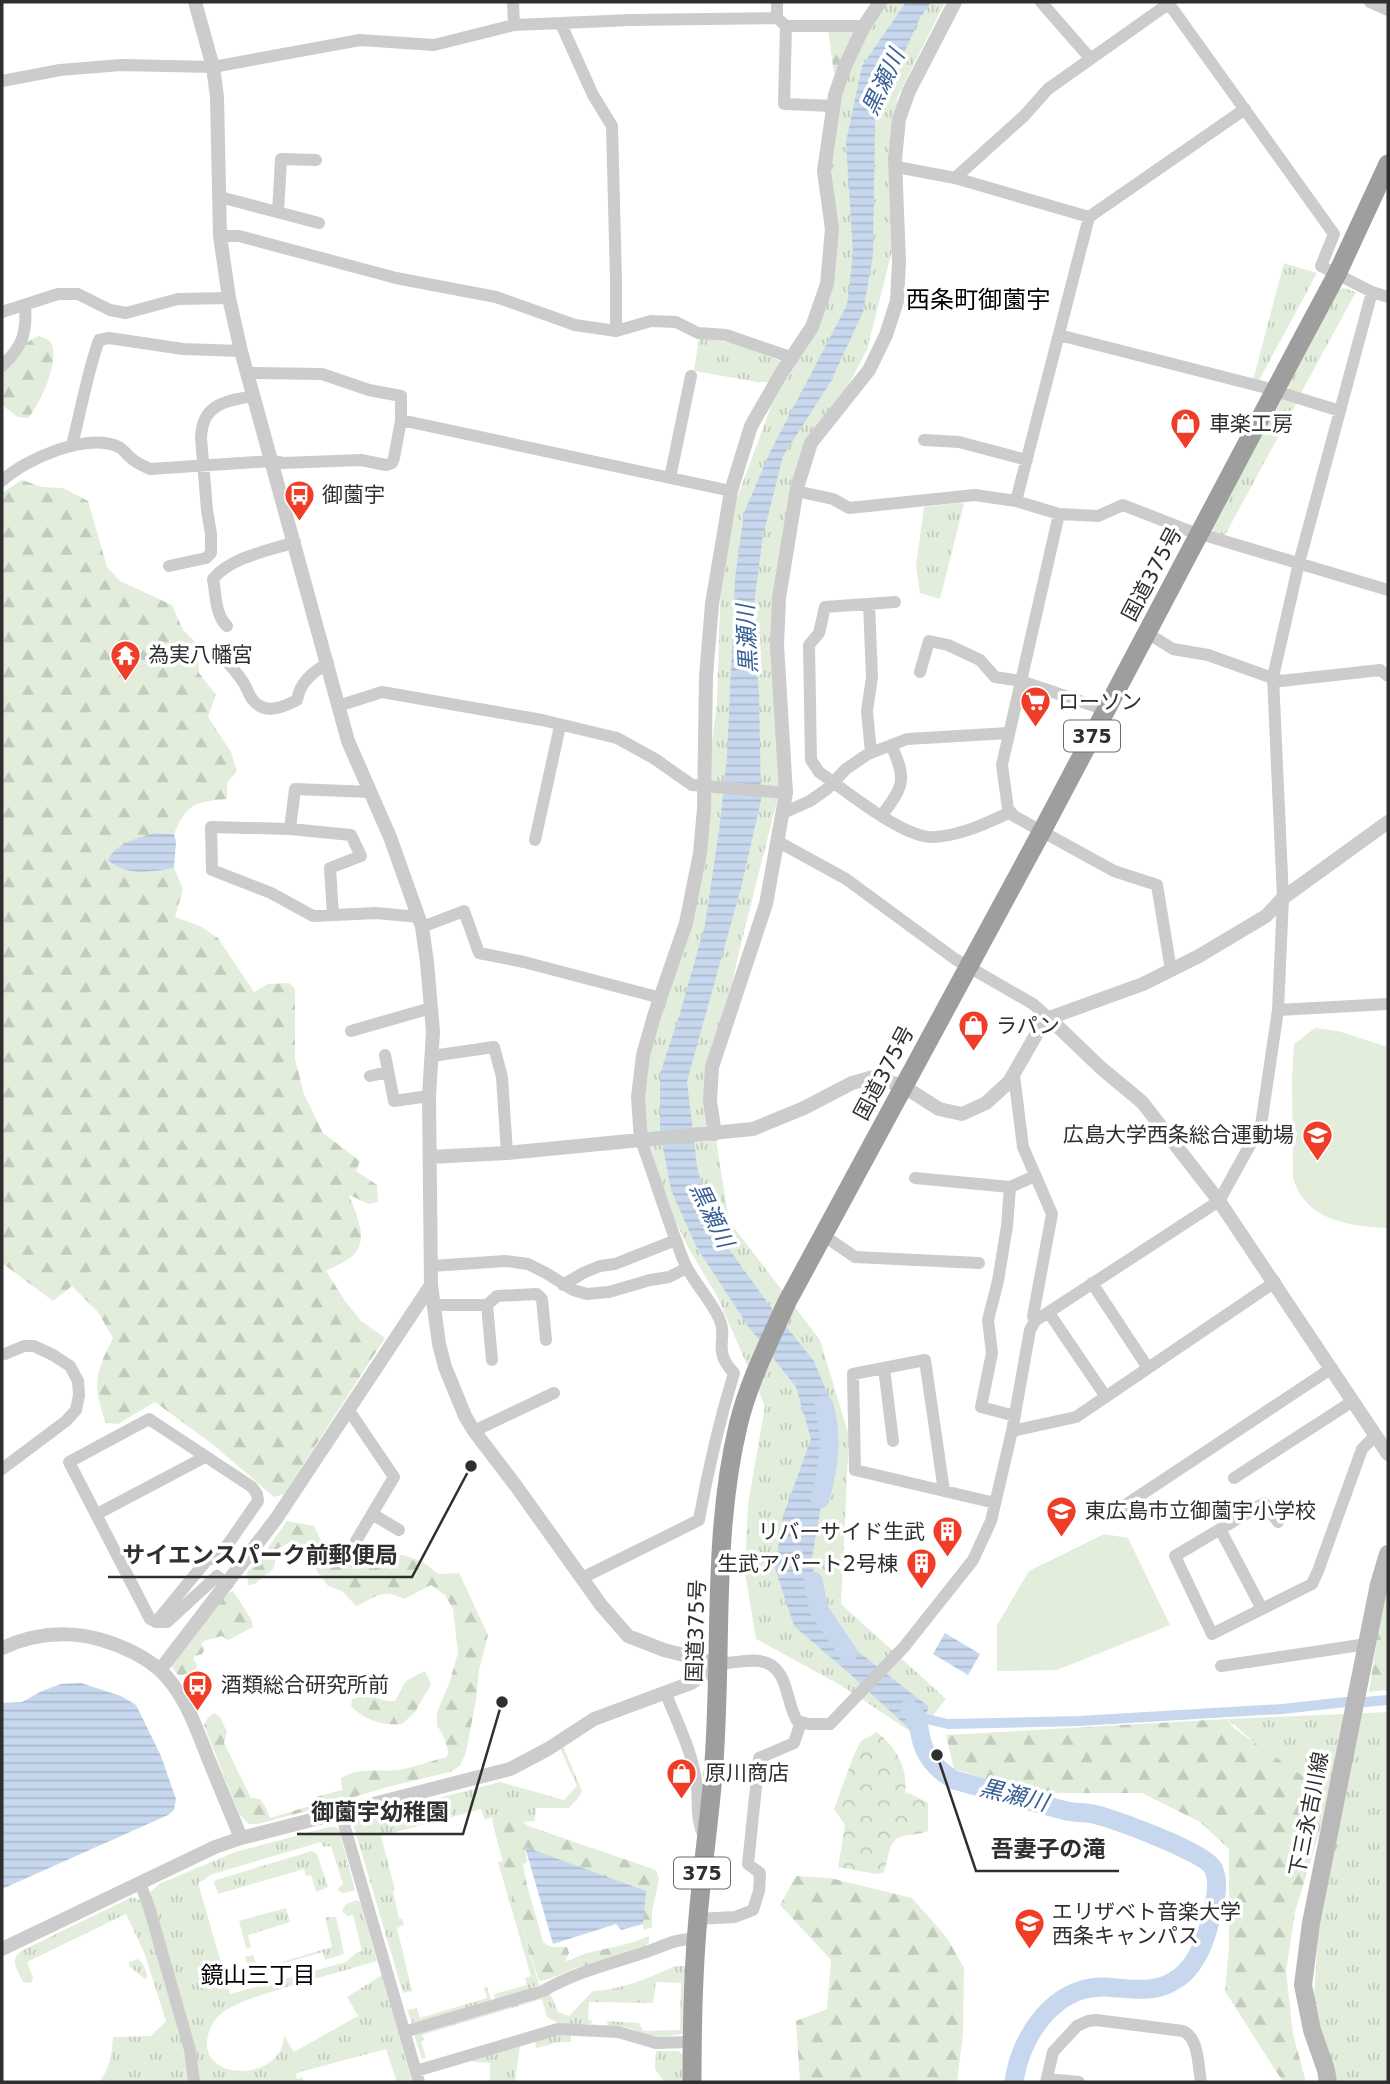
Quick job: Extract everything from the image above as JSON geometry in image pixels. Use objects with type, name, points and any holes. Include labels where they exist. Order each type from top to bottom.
[{"type":"highway","name":"国道375号","points":[[692,2082],[697,1929],[713,1775],[729,1421],[756,1372],[787,1302],[1042,831],[1337,274],[1388,167]]},
{"type":"main road","name":"下三永吉川線","points":[[1328,2082],[1312,2030],[1303,1985],[1311,1923],[1379,1584],[1388,1554]]},
{"type":"street","points":[[195,2],[213,67],[217,97],[220,236],[229,298],[241,351],[348,741],[390,837],[420,922],[431,1007],[431,1284],[445,1367],[474,1431],[601,1605],[628,1636],[664,1650],[719,1664],[759,1660],[773,1665],[782,1676],[790,1708],[797,1721],[809,1724],[830,1724],[888,1664],[973,1560],[991,1521],[1012,1432],[1030,1330],[1035,1321],[1219,1201],[1261,1125],[1278,1010],[1283,898],[1273,677],[1299,564],[1372,292]]},
{"type":"street","points":[[513,2],[514,25]]},
{"type":"street","points":[[777,2],[781,22],[785,104],[833,106]]},
{"type":"street","points":[[582,1578],[699,1521],[709,1461],[729,1421],[734,1373],[724,1359],[720,1346],[721,1322],[703,1289],[687,1268],[676,1240],[640,1141],[638,1097],[643,1055],[686,923],[700,853],[707,786],[706,676],[712,604],[731,491],[751,426],[812,327],[827,284],[832,229],[824,171],[833,106],[845,66],[864,26],[880,2]]},
{"type":"street","points":[[715,1134],[710,1101],[712,1067],[766,904],[783,813],[777,645],[779,598],[796,491],[811,443],[869,370],[886,335],[897,301],[899,261],[895,159],[900,119],[909,91],[955,2]]},
{"type":"street","points":[[1041,2],[1090,58]]},
{"type":"street","points":[[1370,2],[1388,10]]},
{"type":"street","points":[[955,178],[1024,116],[1048,89],[1170,3],[1334,234],[1321,266],[1372,292],[1388,297]]},
{"type":"street","points":[[2,82],[60,70],[121,65],[213,67],[360,40],[433,44],[514,25],[631,20],[864,26]]},
{"type":"street","points":[[561,24],[593,95],[612,126],[616,331]]},
{"type":"street","points":[[1016,501],[1089,217],[1245,109]]},
{"type":"street","points":[[278,212],[281,159],[316,160]]},
{"type":"street","points":[[897,167],[955,178],[1089,217]]},
{"type":"street","points":[[220,197],[319,223]]},
{"type":"street","points":[[220,236],[239,236],[396,278],[496,297],[575,325],[616,331],[651,321],[676,322],[698,333],[726,335],[793,358]]},
{"type":"street","points":[[2,312],[58,294],[78,294],[110,310],[126,313],[178,299],[229,298]]},
{"type":"street","points":[[2,366],[23,341],[27,326],[25,305]]},
{"type":"street","points":[[1059,335],[1275,391],[1340,411]]},
{"type":"street","points":[[72,445],[90,365],[99,340],[109,338],[183,349],[241,351]]},
{"type":"street","points":[[2,481],[11,472],[36,458],[72,445],[97,443],[119,447],[133,460],[150,469],[273,461],[283,463],[361,460],[386,465],[392,463],[401,420],[401,396],[369,390],[322,374],[247,373]]},
{"type":"street","points":[[670,478],[691,376]]},
{"type":"street","points":[[169,566],[206,558],[211,553],[202,465],[201,427],[207,414],[215,406],[230,400],[254,396]]},
{"type":"street","points":[[401,420],[731,491]]},
{"type":"street","points":[[925,440],[959,442],[1027,460]]},
{"type":"street","points":[[796,491],[832,499],[849,508],[975,495],[1016,501],[1059,514],[1098,516],[1123,505],[1199,534],[1388,590]]},
{"type":"street","points":[[1059,514],[1002,765],[1008,809],[1014,816],[1114,871],[1157,885],[1171,970]]},
{"type":"street","points":[[227,626],[219,616],[213,579],[219,572],[237,562],[295,542]]},
{"type":"street","points":[[895,602],[825,607],[819,633],[809,645],[811,760],[819,772],[905,831],[932,838],[965,833],[1011,812]]},
{"type":"street","points":[[869,604],[872,677],[867,711],[871,753]]},
{"type":"street","points":[[1147,633],[1172,649],[1208,655],[1281,681],[1380,670],[1388,676]]},
{"type":"street","points":[[920,672],[929,641],[948,645],[980,660],[995,677],[1021,681],[1106,710]]},
{"type":"street","points":[[220,653],[241,679],[252,699],[260,707],[267,709],[286,706],[297,700],[298,691],[311,674],[328,663]]},
{"type":"street","points":[[338,706],[382,692],[542,720],[617,738],[655,759],[692,785],[783,792]]},
{"type":"street","points":[[535,840],[560,726]]},
{"type":"street","points":[[783,813],[810,801],[846,769],[871,753],[907,739],[1009,733]]},
{"type":"street","points":[[882,815],[897,795],[902,779],[899,762],[891,745]]},
{"type":"street","points":[[290,830],[295,789],[370,792]]},
{"type":"street","points":[[430,1157],[507,1153],[753,1129],[804,1108],[852,1083],[873,1077],[903,1086],[939,1109],[962,1114],[986,1104],[1009,1082],[1049,1017],[1143,984],[1199,956],[1266,916],[1283,898],[1388,821]]},
{"type":"street","points":[[333,915],[330,868],[361,856],[351,835],[211,827],[212,870],[271,893],[313,916],[376,913],[420,922],[464,911],[479,953],[661,998]]},
{"type":"street","points":[[777,842],[846,879],[967,967],[1033,1004],[1101,1068],[1142,1102],[1219,1201],[1388,1454]]},
{"type":"street","points":[[1278,1010],[1388,1004]]},
{"type":"street","points":[[351,1031],[431,1007]]},
{"type":"street","points":[[432,1056],[494,1047],[502,1077],[507,1153]]},
{"type":"street","points":[[385,1055],[394,1101],[429,1096]]},
{"type":"street","points":[[370,1076],[388,1072]]},
{"type":"street","points":[[1014,1075],[1023,1147],[1052,1214],[1033,1316],[1035,1321]]},
{"type":"street","points":[[915,1178],[1010,1187],[1035,1176]]},
{"type":"street","points":[[1010,1187],[998,1281],[988,1320],[992,1353],[981,1407],[1014,1416]]},
{"type":"street","points":[[823,1235],[855,1257],[979,1263]]},
{"type":"street","points":[[563,1284],[591,1269],[615,1264],[676,1240]]},
{"type":"street","points":[[431,1266],[506,1261],[528,1264],[573,1290],[587,1294],[609,1292],[669,1277],[687,1268]]},
{"type":"street","points":[[1012,1432],[1076,1417],[1275,1282]]},
{"type":"street","points":[[1093,1283],[1148,1368]]},
{"type":"street","points":[[160,1670],[275,1519],[431,1284]]},
{"type":"street","points":[[433,1305],[487,1305],[497,1296],[537,1294],[542,1299],[546,1340]]},
{"type":"street","points":[[487,1305],[492,1360]]},
{"type":"street","points":[[1049,1313],[1106,1397]]},
{"type":"street","points":[[2,1469],[66,1421],[76,1409],[79,1395],[78,1381],[70,1366],[53,1355],[34,1346],[24,1346],[5,1354]]},
{"type":"street","points":[[944,1491],[925,1360],[853,1374],[855,1470],[944,1491],[995,1503]]},
{"type":"street","points":[[884,1368],[893,1441]]},
{"type":"street","points":[[1121,1508],[1332,1368]]},
{"type":"street","points":[[474,1431],[554,1393]]},
{"type":"street","points":[[1234,1478],[1353,1401]]},
{"type":"street","points":[[348,1409],[394,1477],[356,1541]]},
{"type":"street","points":[[156,1622],[207,1560],[219,1557],[258,1501],[252,1488],[149,1419],[69,1462],[150,1619],[156,1622],[167,1622],[216,1576],[228,1584]]},
{"type":"street","points":[[1278,1522],[1264,1503],[1175,1556],[1212,1634],[1312,1584],[1362,1449],[1376,1435]]},
{"type":"street","points":[[96,1514],[205,1457]]},
{"type":"street","points":[[372,1514],[399,1530]]},
{"type":"street","points":[[1220,1529],[1262,1609]]},
{"type":"street","points":[[2,1648],[28,1639],[57,1634],[90,1636],[122,1646],[160,1670],[192,1717],[241,1838]]},
{"type":"street","points":[[1221,1666],[1367,1644]]},
{"type":"street","points":[[2,1949],[215,1847],[510,1769],[548,1749],[594,1719],[691,1683],[719,1664]]},
{"type":"street","points":[[665,1692],[684,1736],[696,1781],[698,1825],[705,1840]]},
{"type":"street","points":[[404,2032],[543,1991],[562,1979],[612,1961],[642,1954],[683,1938],[697,1929],[753,1910],[759,1891],[760,1873],[748,1864],[759,1758],[794,1743],[801,1722]]},
{"type":"street","points":[[341,1814],[417,2077],[558,2029],[618,2032],[656,2043],[692,2042]]},
{"type":"street","points":[[139,1882],[149,1907],[190,2050],[194,2082]]},
{"type":"street","points":[[1079,2082],[1046,2080],[1053,2052],[1077,2026],[1096,2020],[1189,2034],[1194,2041],[1201,2082]]},
{"type":"green space","points":[[886,2],[945,2],[897,98],[898,227],[867,350],[837,406],[808,444],[777,645],[781,785],[737,960],[710,1101],[729,1221],[820,1340],[849,1436],[841,1604],[946,1699],[917,1736],[842,1686],[756,1639],[745,1572],[748,1505],[765,1406],[717,1296],[689,1249],[663,1196],[639,1117],[655,1013],[695,877],[717,702],[722,538],[772,404],[826,309],[824,171],[845,66]]},
{"type":"green space","points":[[828,29],[854,31],[854,38],[834,74]]},
{"type":"green space","points":[[1284,263],[1317,273],[1258,382],[1253,380]]},
{"type":"green space","points":[[1344,288],[1356,292],[1301,393],[1290,390],[1287,384],[1337,290]]},
{"type":"green space","points":[[39,336],[52,345],[51,372],[33,412],[28,418],[18,417],[2,405],[2,370],[17,350]]},
{"type":"green space","points":[[699,338],[733,343],[783,362],[769,382],[694,371]]},
{"type":"green space","points":[[1285,397],[1297,402],[1224,537],[1215,533],[1210,526],[1278,399]]},
{"type":"green space","points":[[22,480],[42,487],[63,488],[88,501],[107,567],[120,581],[172,605],[183,630],[196,643],[199,673],[216,695],[208,717],[231,752],[237,771],[227,783],[227,799],[193,806],[183,816],[174,834],[154,833],[108,860],[131,871],[148,872],[174,868],[183,889],[175,917],[200,926],[218,938],[254,992],[268,984],[289,983],[295,989],[295,1059],[304,1094],[323,1133],[360,1161],[356,1171],[377,1185],[378,1202],[369,1204],[349,1195],[360,1224],[359,1247],[349,1258],[326,1271],[361,1321],[385,1338],[284,1494],[274,1497],[211,1443],[155,1402],[118,1424],[106,1423],[97,1380],[113,1338],[98,1312],[72,1286],[53,1301],[2,1263],[2,493]]},
{"type":"green space","points":[[964,504],[940,599],[920,593],[916,566],[924,507]]},
{"type":"green space","points":[[1315,1028],[1338,1031],[1388,1047],[1388,1228],[1344,1223],[1318,1212],[1299,1192],[1293,1178],[1294,1044]]},
{"type":"green space","points":[[287,1521],[314,1526],[330,1554],[346,1565],[361,1564],[387,1554],[403,1555],[423,1562],[438,1574],[459,1573],[488,1635],[479,1670],[466,1752],[460,1766],[450,1772],[258,1824],[249,1824],[239,1814],[204,1725],[214,1713],[220,1717],[227,1732],[224,1743],[251,1798],[260,1799],[270,1818],[313,1805],[316,1797],[342,1790],[341,1778],[348,1775],[361,1771],[409,1768],[447,1757],[448,1751],[437,1725],[437,1712],[458,1653],[453,1609],[445,1595],[431,1585],[404,1599],[384,1594],[356,1606],[342,1591],[328,1586],[296,1542],[277,1549],[274,1568],[255,1584],[248,1585],[247,1572],[260,1559]]},
{"type":"green space","points":[[1104,1534],[1128,1538],[1170,1625],[1057,1670],[997,1671],[997,1625],[1029,1571]]},
{"type":"green space","points":[[1388,1584],[1388,1690],[1369,1692],[1383,1599]]},
{"type":"green space","points":[[233,1591],[251,1619],[253,1627],[228,1640],[222,1636],[204,1641],[201,1644],[205,1649],[202,1654],[193,1659],[197,1664],[196,1669],[178,1675],[171,1666],[175,1659],[228,1593]]},
{"type":"green space","points":[[425,1671],[431,1684],[415,1712],[402,1724],[374,1721],[351,1706],[352,1699],[360,1697],[395,1701],[406,1681]]},
{"type":"green space","points":[[1388,1712],[1388,2082],[1332,2082],[1312,2030],[1326,1803],[1227,1719]]},
{"type":"green space","points":[[1227,1719],[1235,1729],[1301,1775],[1326,1803],[1295,1912],[1286,1971],[1293,2034],[1306,2082],[1283,2082],[1225,1991],[1229,1947],[1229,1849],[1200,1822],[1142,1793],[1032,1793],[954,1769],[946,1735]]},
{"type":"green space","points":[[877,1732],[900,1759],[905,1775],[905,1793],[928,1803],[928,1831],[896,1839],[890,1848],[883,1873],[876,1874],[838,1867],[845,1825],[834,1809],[861,1741]]},
{"type":"green space","points":[[559,1746],[563,1746],[582,1791],[569,1808],[536,1808],[535,1821],[523,1822],[505,1815],[485,1820],[481,1809],[381,1836],[395,1890],[393,1891],[399,1919],[402,1918],[404,1925],[397,1928],[412,1991],[403,1993],[354,1827],[356,1818],[500,1782],[564,1800],[577,1786]]},
{"type":"green space","points":[[507,1812],[528,1826],[656,1870],[659,1879],[652,1912],[652,1927],[644,1930],[643,1924],[525,1847],[527,1862],[523,1865],[543,1942],[551,1947],[567,1947],[569,1953],[565,1961],[649,1936],[649,1943],[623,1955],[539,1981],[493,1825],[492,1817]]},
{"type":"green space","points":[[329,1827],[339,1830],[355,1890],[344,1893],[338,1891],[343,1884],[331,1846],[324,1847],[321,1842],[213,1874],[198,1883],[230,1994],[346,1962],[362,1951],[353,1915],[347,1916],[342,1911],[346,1904],[357,1900],[360,1902],[377,1961],[236,2005],[215,2020],[210,2029],[207,2047],[213,2060],[224,2068],[239,2071],[255,2069],[269,2063],[280,2052],[284,2036],[294,2052],[358,2016],[347,1997],[382,1975],[412,2082],[397,2082],[386,2049],[296,2073],[297,2079],[302,2077],[304,2082],[199,2082],[150,1892],[161,1883],[235,1852]]},
{"type":"green space","points":[[312,1851],[317,1854],[328,1887],[316,1892],[311,1875],[306,1876],[304,1869],[218,1894],[214,1882],[216,1880]]},
{"type":"green space","points":[[503,1861],[539,1985],[531,1988],[531,1991],[496,2001],[494,1994],[527,1985],[525,1978],[531,1976],[498,1862]]},
{"type":"green space","points":[[796,1876],[830,1878],[912,1898],[947,1938],[964,1968],[963,2033],[957,2082],[800,2082],[796,2021],[827,2009],[831,1960],[780,1905]]},
{"type":"green space","points":[[132,1897],[142,1901],[182,2042],[188,2067],[188,2082],[99,2082],[110,2061],[113,2037],[151,2036],[166,2021],[144,1952],[126,1914],[27,1962],[32,1982],[23,1982],[15,1965],[16,1957],[23,1950]]},
{"type":"green space","points":[[286,1908],[290,1922],[248,1935],[251,1947],[246,1948],[239,1921]]},
{"type":"green space","points":[[325,1917],[336,1917],[344,1954],[325,1960],[323,1952],[250,1973],[245,1957],[253,1955],[258,1969],[332,1947]]},
{"type":"green space","points":[[138,1959],[145,1968],[146,1980],[129,1966],[129,1962]]},
{"type":"green space","points":[[675,1966],[688,1966],[684,2034],[650,2038],[630,2028],[608,2026],[607,2021],[639,2023],[643,2031],[680,2030],[681,1983],[656,1982],[653,2003],[589,2002],[588,2020],[592,2021],[591,2024],[560,2024],[547,2017],[542,1999],[422,2035],[424,2040],[421,2042],[426,2058],[422,2059],[415,2038],[415,2034],[550,1993],[558,2012],[569,2016],[593,1991],[624,1986]]},
{"type":"green space","points":[[487,1987],[492,2003],[413,2025],[407,2010],[417,2008],[420,2018],[487,1998],[484,1988]]},
{"type":"green space","points":[[559,2034],[571,2034],[571,2042],[536,2048],[535,2042]]},
{"type":"green space","points":[[520,2046],[515,2082],[490,2081],[490,2063],[468,2061]]},
{"type":"green space","points":[[656,2051],[678,2051],[685,2056],[684,2082],[664,2082],[655,2069]]},
{"type":"water","points":[[906,2],[931,2],[920,18],[875,116],[873,255],[863,312],[831,381],[783,456],[763,536],[752,619],[759,693],[761,800],[741,888],[687,1081],[697,1166],[711,1224],[772,1309],[814,1361],[830,1400],[828,1468],[812,1557],[819,1621],[929,1707],[917,1736],[794,1626],[775,1568],[783,1516],[811,1439],[796,1387],[748,1326],[696,1246],[671,1190],[660,1131],[660,1074],[705,925],[719,831],[727,757],[735,578],[744,513],[770,452],[847,305],[853,254],[846,142],[862,66]]},
{"type":"water","points":[[154,833],[174,834],[174,868],[148,872],[131,871],[108,860],[122,845]]},
{"type":"water","points":[[945,1633],[980,1654],[968,1675],[933,1654]]},
{"type":"water","points":[[81,1683],[121,1696],[136,1705],[161,1756],[176,1799],[174,1810],[2,1889],[2,1703],[22,1702],[61,1684]]},
{"type":"water","points":[[525,1847],[646,1891],[643,1924],[621,1930],[616,1924],[553,1944]]},
{"type":"waterway","name":"黒瀬川","points":[[820,1499],[829,1452],[824,1405]]},
{"type":"waterway","name":"黒瀬川","points":[[813,1581],[819,1610],[848,1653]]},
{"type":"waterway","points":[[1365,1702],[1388,1700]]},
{"type":"waterway","points":[[918,1717],[948,1724],[1079,1721],[1282,1709],[1346,1702]]},
{"type":"waterway","name":"黒瀬川","points":[[909,1709],[915,1715],[928,1755],[936,1766],[954,1780],[1070,1812],[1093,1814],[1119,1822],[1194,1854],[1206,1861],[1215,1874],[1216,1895],[1208,1929],[1202,1947],[1187,1971],[1164,1986],[1087,1989],[1055,2004],[1032,2032],[1024,2048],[1014,2082]]},
{"type":"place","name":"車楽工房","points":[[1186,451]]},
{"type":"place","name":"御薗宇","points":[[299,522]]},
{"type":"place","name":"為実八幡宮","points":[[125,682]]},
{"type":"place","name":"ローソン","points":[[1035,729]]},
{"type":"place","name":"ラパン","points":[[973,1053]]},
{"type":"place","name":"広島大学西条総合運動場","points":[[1317,1162]]},
{"type":"place","name":"サイエンスパーク前郵便局","points":[[471,1466]]},
{"type":"place","name":"東広島市立御薗宇小学校","points":[[1062,1538]]},
{"type":"place","name":"リバーサイド生武","points":[[948,1559]]},
{"type":"place","name":"生武アパート2号棟","points":[[921,1591]]},
{"type":"place","name":"御薗宇幼稚園","points":[[502,1702]]},
{"type":"place","name":"酒類総合研究所前","points":[[198,1712]]},
{"type":"place","name":"吾妻子の滝","points":[[937,1755]]},
{"type":"place","name":"原川商店","points":[[682,1800]]},
{"type":"place","name":"エリザベト音楽大学 西条キャンパス","points":[[1029,1951]]},
{"type":"district","name":"西条町御薗宇","points":[[978,300]]},
{"type":"district","name":"鏡山三丁目","points":[[258,1975]]}]
